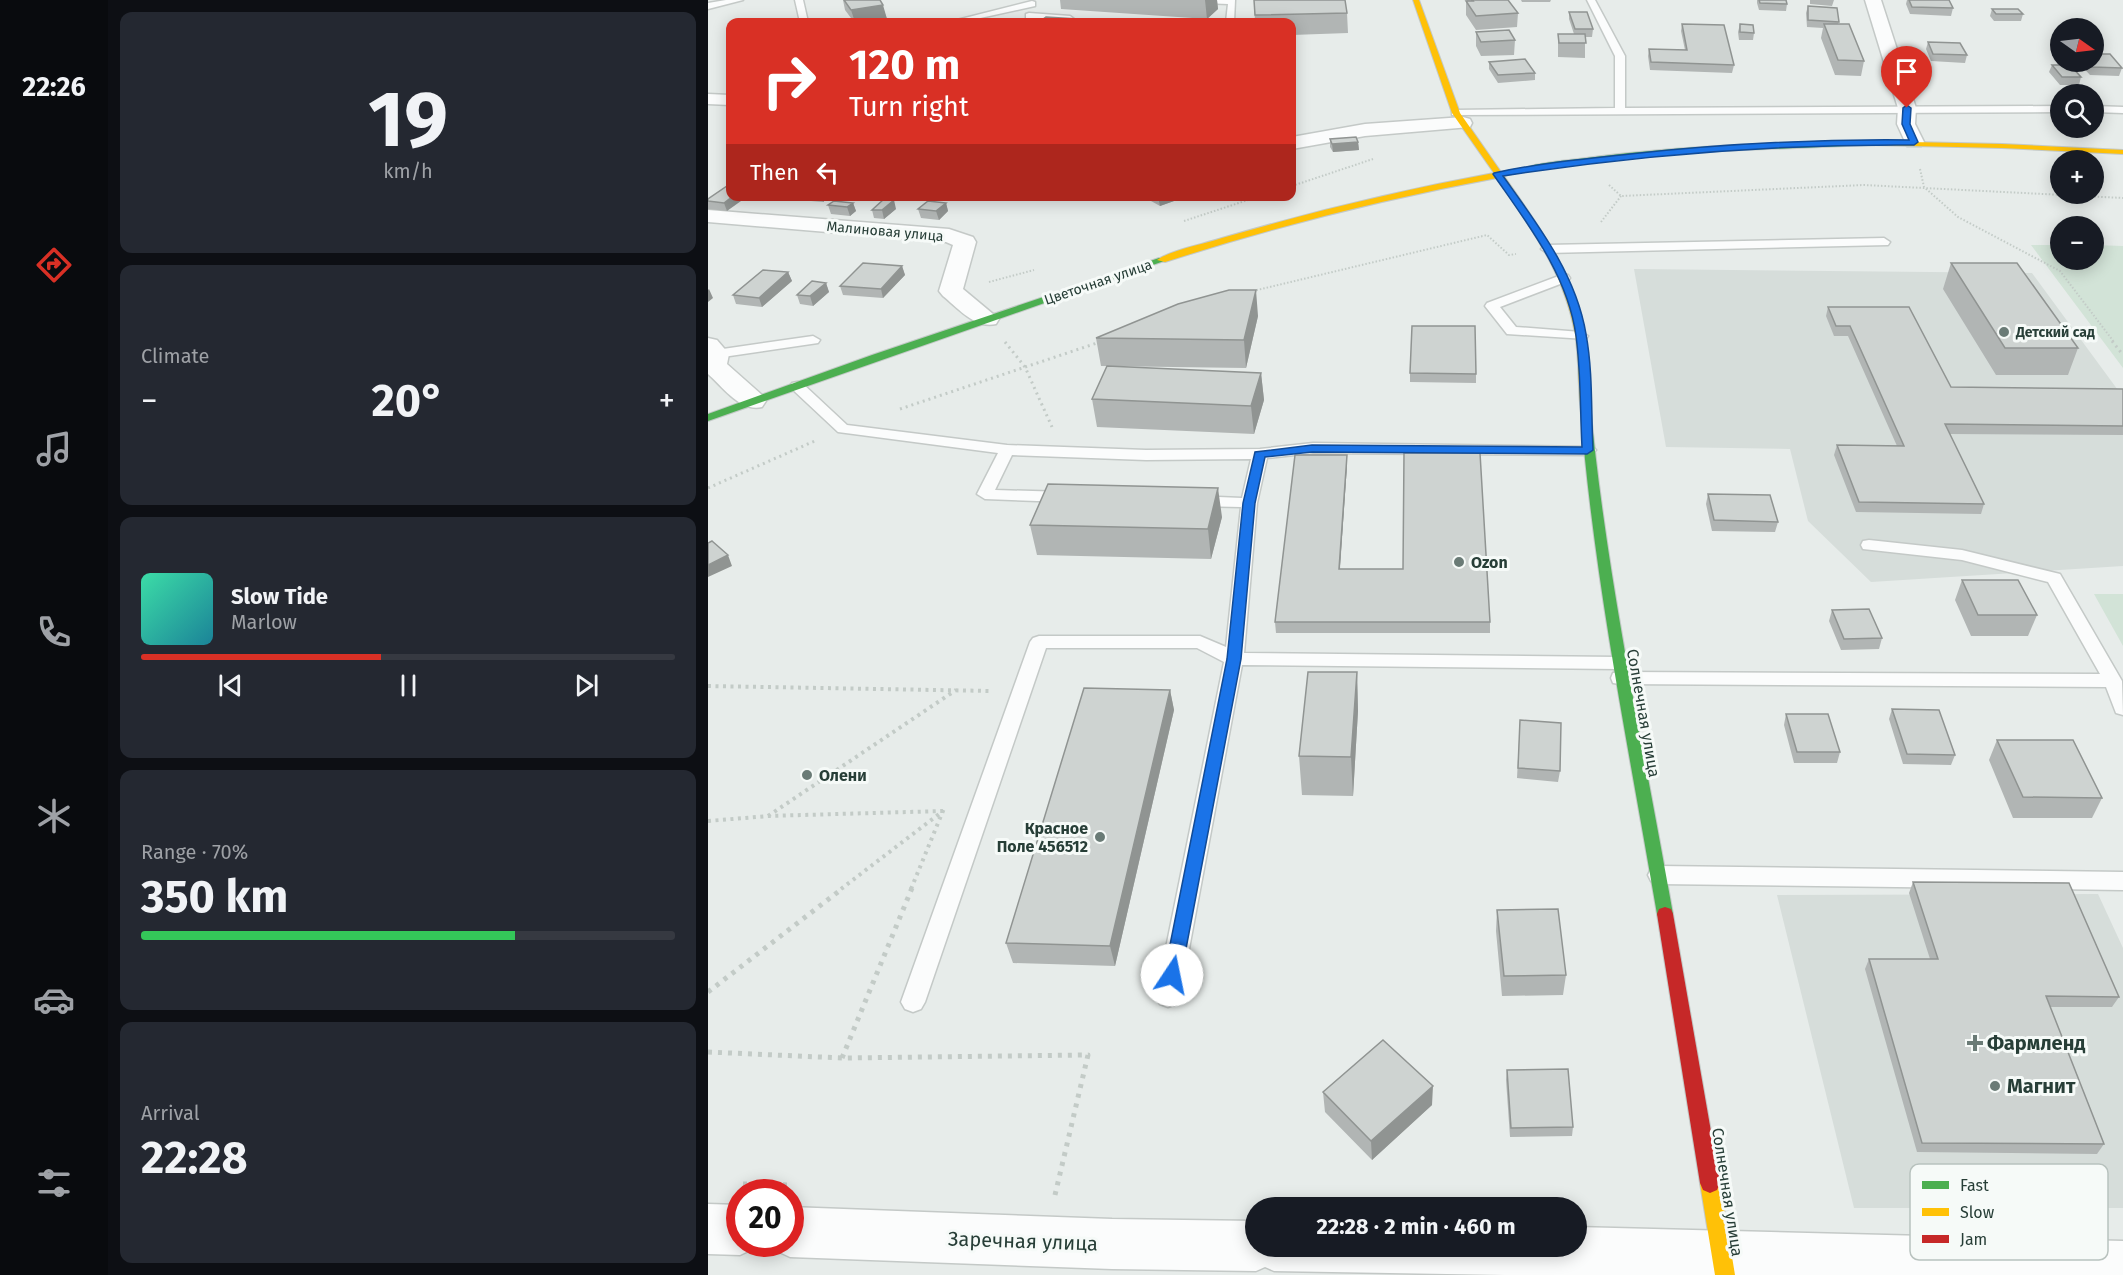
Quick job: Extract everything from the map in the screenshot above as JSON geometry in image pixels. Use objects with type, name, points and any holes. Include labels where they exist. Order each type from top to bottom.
[{"type":"street","name":"Солнечная улица","points":[[1416,0],[1460,118],[1537,230],[1564,278],[1575,309],[1581,336],[1587,450],[1619,670],[1659,875],[1724,1264]]},
{"type":"street","points":[[1873,0],[1907,108],[1906,124],[1914,142]]},
{"type":"street","points":[[708,99],[726,100]]},
{"type":"street","points":[[1296,142],[1365,130],[1460,118]]},
{"type":"street","name":"Цветочная улица","points":[[708,418],[987,319],[1208,245],[1337,209],[1497,174],[1664,152],[1843,142],[1914,142],[2123,152]]},
{"type":"street","name":"Малиновая улица","points":[[708,216],[949,236],[965,242],[951,291],[987,319]]},
{"type":"street","points":[[712,349],[714,366],[753,401]]},
{"type":"street","points":[[708,1229],[726,1230]]},
{"type":"street","name":"Заречная улица","points":[[804,1233],[1112,1244],[1245,1246]]},
{"type":"street","points":[[1549,1257],[1724,1264],[2123,1266]]},
{"type":"lane","points":[[708,6],[739,0]]},
{"type":"lane","points":[[799,0],[803,18]]},
{"type":"lane","points":[[1203,0],[1232,2],[1230,18]]},
{"type":"lane","points":[[1591,0],[1620,56],[1620,111]]},
{"type":"lane","points":[[970,18],[1036,3],[1029,18]]},
{"type":"lane","points":[[1460,118],[1620,111],[2050,109]]},
{"type":"lane","points":[[2104,109],[2123,110]]},
{"type":"lane","points":[[1547,249],[1884,242]]},
{"type":"lane","points":[[1564,278],[1492,306],[1512,331],[1581,336]]},
{"type":"lane","points":[[712,349],[813,340]]},
{"type":"lane","points":[[797,386],[843,429],[1007,450],[1260,454],[1312,448],[1587,450]]},
{"type":"lane","points":[[1007,450],[985,494],[1077,497]]},
{"type":"lane","points":[[1168,997],[1234,659],[1249,503],[1260,454]]},
{"type":"lane","points":[[1180,501],[1249,503]]},
{"type":"lane","points":[[1869,545],[1962,555],[2054,578],[2113,681],[2123,708]]},
{"type":"lane","points":[[913,1002],[1039,642],[1200,642],[1234,659],[2113,681]]},
{"type":"lane","points":[[1659,875],[2123,881]]},
{"type":"path","points":[[1914,142],[1924,187],[1958,217],[2060,271],[2123,355]]},
{"type":"path","points":[[1583,161],[1620,196],[1864,185],[2123,198]]},
{"type":"path","points":[[1248,293],[1487,235],[1509,255],[1547,249]]},
{"type":"path","points":[[987,319],[1025,367],[1063,452]]},
{"type":"path","points":[[708,488],[843,429],[1103,341]]},
{"type":"path","points":[[708,686],[994,691],[989,702]]},
{"type":"path","points":[[768,816],[956,690]]},
{"type":"path","points":[[842,1058],[948,800]]},
{"type":"path","points":[[708,821],[768,816],[944,811]]},
{"type":"path","points":[[708,992],[944,811]]},
{"type":"path","points":[[708,1052],[842,1058],[1088,1054],[1055,1195],[1043,1194]]},
{"type":"shaded area","points":[[1634,269],[2032,273],[2123,397],[2123,566],[1871,582],[1808,521],[1790,449],[1666,447]]},
{"type":"shaded area","points":[[2098,894],[2123,948],[2123,1208],[2108,1208],[2108,1164],[1910,1164],[1910,1208],[1854,1208],[1777,895]]},
{"type":"green space","points":[[2031,245],[2050,245],[2050,270],[2104,270],[2104,245],[2123,246],[2123,368]]},
{"type":"green space","points":[[2094,594],[2123,594],[2123,646]]},
{"type":"building","points":[[844,0],[880,0],[883,5],[851,10]]},
{"type":"building","points":[[1254,0],[1345,0],[1347,13],[1255,15]]},
{"type":"building","points":[[1508,0],[1518,13],[1476,16],[1466,1]]},
{"type":"building","points":[[1759,0],[1786,0],[1787,4],[1760,3]]},
{"type":"building","points":[[1909,0],[1949,0],[1953,8],[1912,7]]},
{"type":"building","points":[[1808,6],[1837,8],[1839,22],[1808,20]]},
{"type":"building","points":[[1992,9],[2018,9],[2023,14],[1996,14]]},
{"type":"building","points":[[1569,12],[1587,12],[1593,29],[1575,29]]},
{"type":"building","points":[[1682,24],[1724,25],[1734,65],[1651,62],[1649,49],[1687,50]]},
{"type":"building","points":[[1740,24],[1753,25],[1754,33],[1740,32]]},
{"type":"building","points":[[1824,24],[1849,24],[1864,61],[1838,60]]},
{"type":"building","points":[[1509,30],[1515,40],[1481,42],[1476,32]]},
{"type":"building","points":[[1558,34],[1585,34],[1586,43],[1559,43]]},
{"type":"building","points":[[1928,42],[1960,43],[1967,55],[1933,54]]},
{"type":"building","points":[[2104,54],[2110,54],[2122,68],[2104,67]]},
{"type":"building","points":[[1525,59],[1535,73],[1498,75],[1489,62]]},
{"type":"building","points":[[2058,72],[2076,72],[2081,77],[2062,77]]},
{"type":"building","points":[[1356,137],[1358,142],[1332,144],[1330,139]]},
{"type":"building","points":[[726,187],[727,201],[724,203],[708,201]]},
{"type":"building","points":[[834,201],[853,203],[847,207],[828,205]]},
{"type":"building","points":[[882,201],[893,201],[882,210],[872,210]]},
{"type":"building","points":[[928,201],[946,203],[936,211],[918,209]]},
{"type":"building","points":[[863,263],[902,266],[881,289],[840,286]]},
{"type":"building","points":[[1951,263],[2017,263],[2078,348],[2005,348]]},
{"type":"building","points":[[763,270],[788,272],[759,298],[733,295]]},
{"type":"building","points":[[812,281],[826,283],[810,296],[797,295]]},
{"type":"building","points":[[1229,290],[1256,290],[1244,340],[1096,338],[1178,304]]},
{"type":"building","points":[[1828,307],[1909,307],[1951,387],[2123,389],[2123,426],[1945,424],[1984,504],[1859,502],[1837,445],[1904,446],[1850,326],[1836,326]]},
{"type":"building","points":[[1412,326],[1475,326],[1476,374],[1410,373]]},
{"type":"building","points":[[1107,366],[1261,373],[1251,406],[1092,399]]},
{"type":"building","points":[[1404,453],[1480,453],[1490,622],[1275,622],[1295,455],[1347,455],[1339,569],[1403,569]]},
{"type":"building","points":[[1048,484],[1218,488],[1208,529],[1030,525]]},
{"type":"building","points":[[1708,494],[1770,495],[1778,522],[1714,520]]},
{"type":"building","points":[[712,541],[728,555],[708,565],[708,543]]},
{"type":"building","points":[[1962,580],[2018,580],[2037,615],[1978,615]]},
{"type":"building","points":[[1869,609],[1882,638],[1844,639],[1832,610]]},
{"type":"building","points":[[1308,672],[1357,672],[1351,757],[1299,756]]},
{"type":"building","points":[[1084,688],[1170,690],[1110,946],[1006,943]]},
{"type":"building","points":[[1892,709],[1939,710],[1955,755],[1907,754]]},
{"type":"building","points":[[1786,714],[1828,714],[1840,752],[1797,752]]},
{"type":"building","points":[[1520,720],[1561,723],[1560,771],[1518,768]]},
{"type":"building","points":[[1997,740],[2073,740],[2102,798],[2023,797]]},
{"type":"building","points":[[1913,882],[2069,883],[2119,997],[2046,996],[2104,1144],[1922,1143],[1869,959],[1938,959]]},
{"type":"building","points":[[1558,909],[1566,975],[1504,976],[1497,910]]},
{"type":"building","points":[[1383,1040],[1433,1086],[1371,1141],[1323,1092]]},
{"type":"building","points":[[1568,1069],[1573,1127],[1511,1128],[1507,1070]]},
{"type":"traffic: fast","points":[[1524,170],[1609,157],[1695,149],[1868,143]]},
{"type":"traffic: fast","points":[[708,418],[876,357],[1162,260]]},
{"type":"traffic: fast","points":[[1585,403],[1590,468],[1608,596],[1665,914]]},
{"type":"traffic: slow","points":[[1416,0],[1456,113],[1537,230],[1564,278],[1575,309],[1581,336],[1585,403]]},
{"type":"traffic: slow","points":[[1868,143],[2123,152]]},
{"type":"traffic: slow","points":[[1162,260],[1341,209],[1524,170]]},
{"type":"traffic: slow","points":[[1710,1183],[1725,1275]]},
{"type":"traffic: jam","points":[[1665,914],[1710,1183]]},
{"type":"place","name":"Детский сад","points":[[2004,332]]},
{"type":"place","name":"Ozon","points":[[1459,562]]},
{"type":"place","name":"Олени","points":[[807,775]]},
{"type":"place","name":"Красное Поле 456512","points":[[1100,837]]},
{"type":"place","name":"Фармленд","points":[[1975,1043]]},
{"type":"place","name":"Магнит","points":[[1995,1086]]},
{"type":"route","points":[[1172,975],[1234,659],[1249,503],[1260,454],[1312,448],[1587,450],[1581,336],[1575,309],[1564,278],[1537,230],[1497,174],[1583,161],[1699,149],[1778,144],[1914,142],[1906,124],[1907,108]]}]
